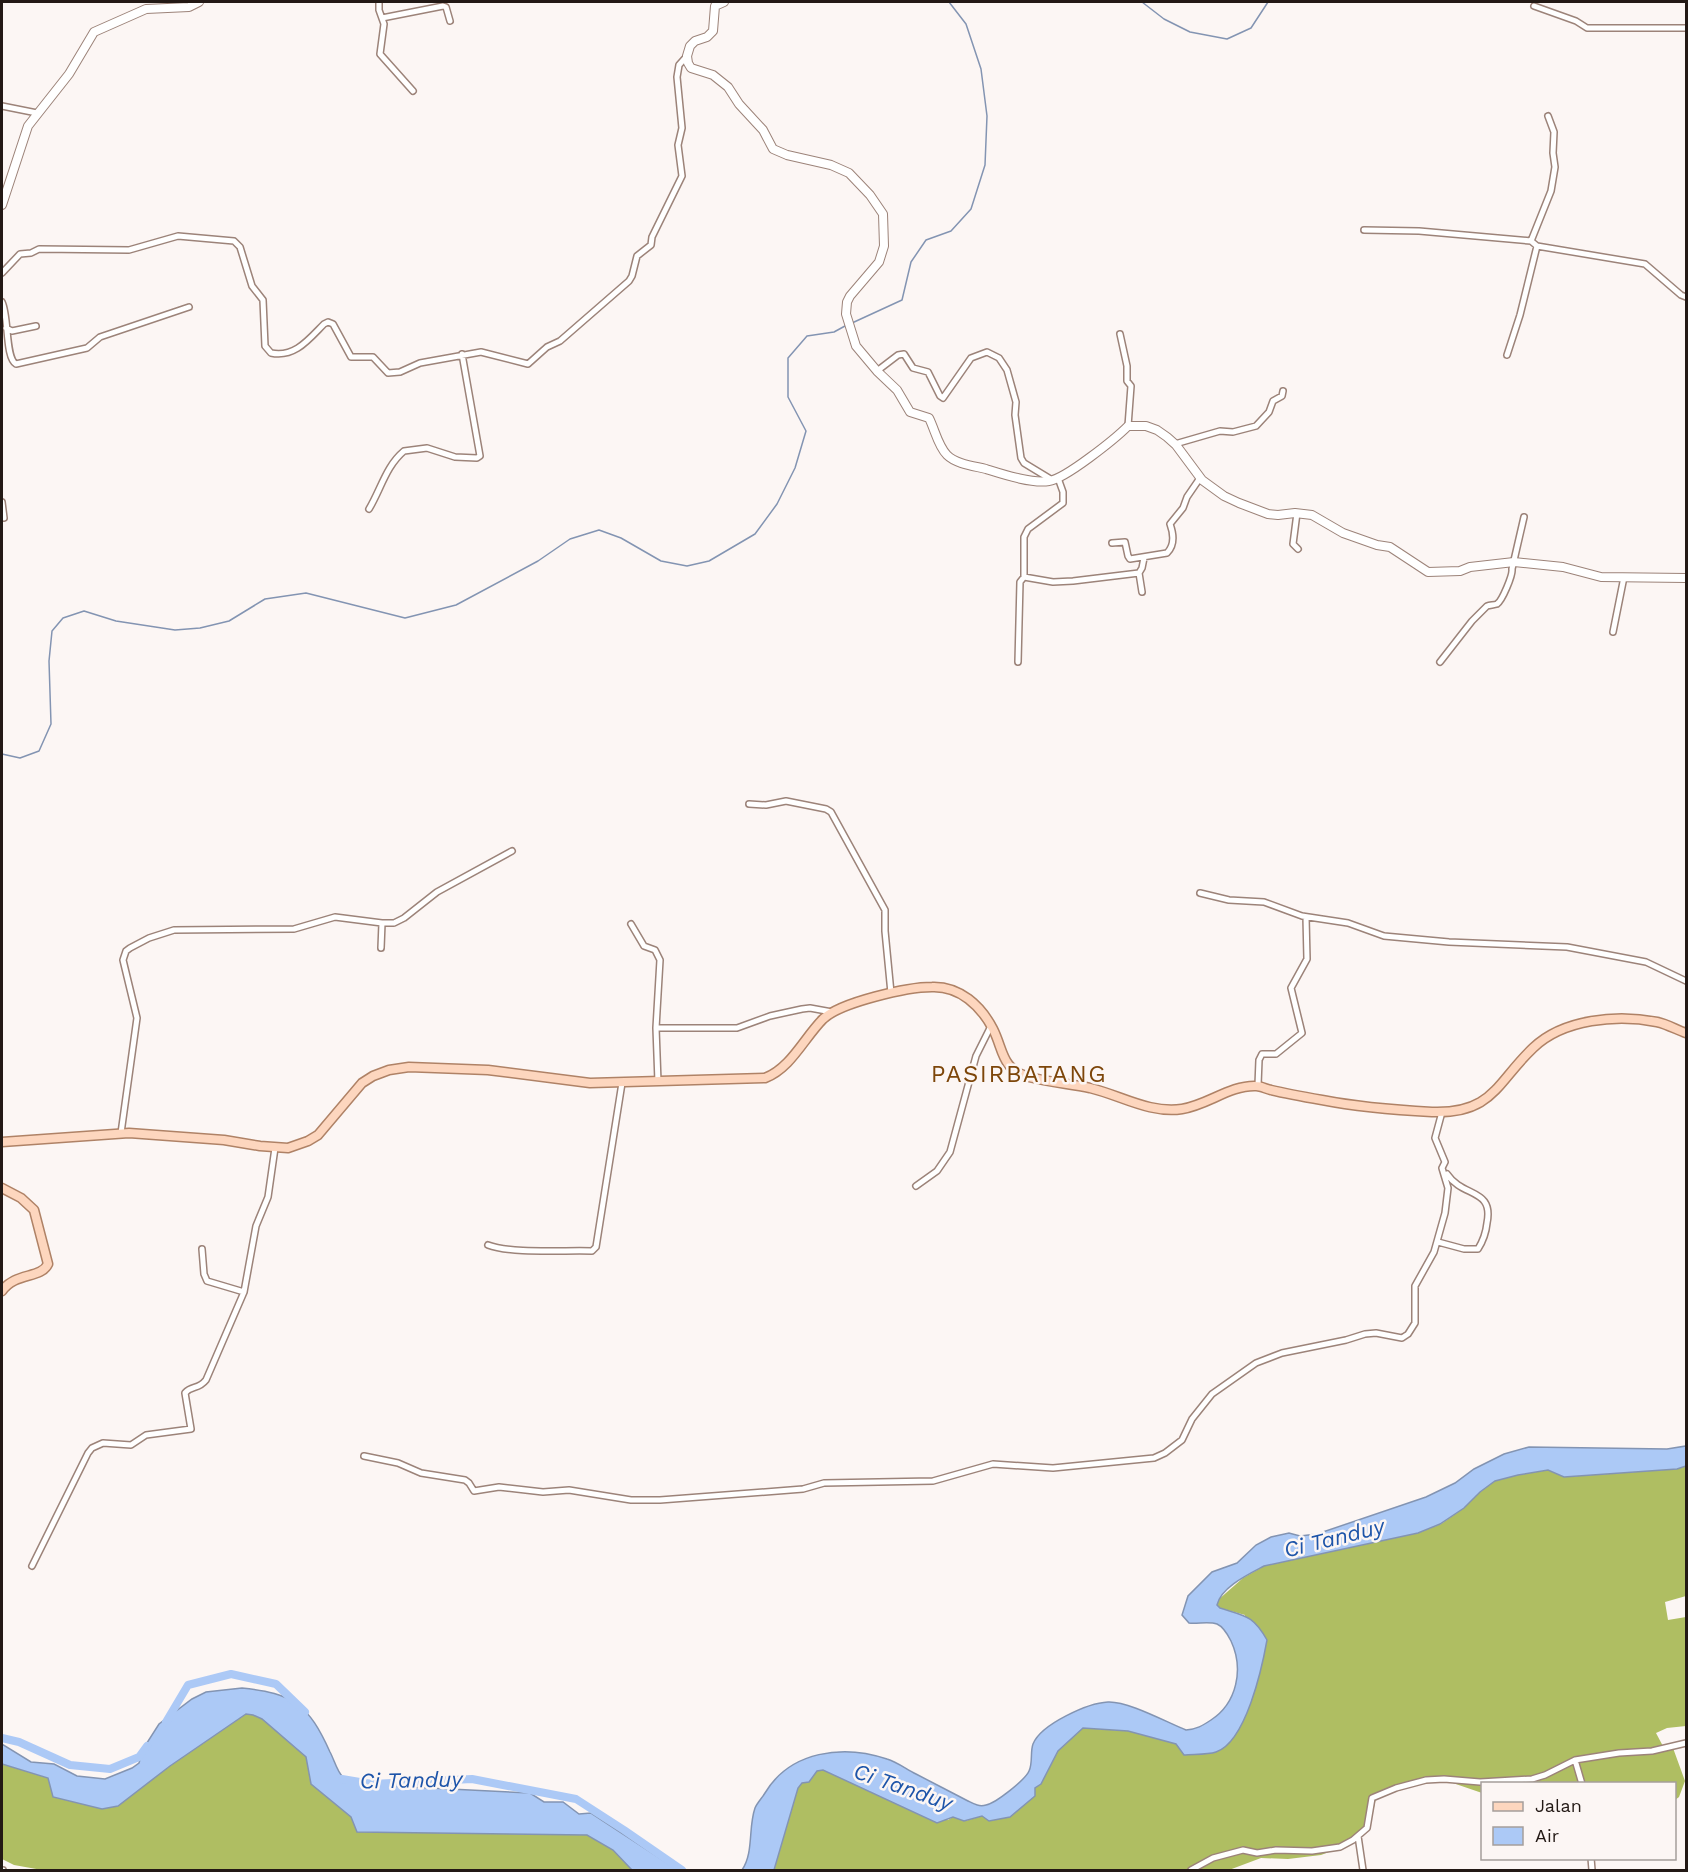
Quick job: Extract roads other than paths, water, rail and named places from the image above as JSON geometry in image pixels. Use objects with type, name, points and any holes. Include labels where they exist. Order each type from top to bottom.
[{"type":"main road","points":[[2,1142],[121,1132],[224,1140],[288,1148],[318,1135],[362,1083],[389,1070],[409,1067],[450,1067],[575,1082],[753,1080],[771,1076],[832,1012],[891,993],[929,987],[950,988],[965,995],[981,1011],[991,1026],[1000,1052],[1010,1067],[1016,1071],[1037,1079],[1094,1089],[1155,1108],[1173,1110],[1189,1108],[1226,1093],[1258,1085],[1270,1090],[1343,1104],[1442,1112],[1465,1108],[1490,1098],[1534,1047],[1541,1041],[1572,1026],[1595,1021],[1640,1020],[1661,1023],[1686,1033]]},
{"type":"main road","points":[[2,1188],[21,1198],[34,1210],[48,1264],[42,1272],[16,1278],[2,1292]]},
{"type":"street","points":[[2,205],[26,132],[37,113],[69,74],[96,30],[146,9],[189,7],[199,2]]},
{"type":"street","points":[[379,2],[384,24],[380,54],[412,91]]},
{"type":"street","points":[[724,2],[715,6],[713,31],[690,46],[687,56],[688,63],[691,68],[713,75],[728,87],[739,104],[763,130],[773,149],[849,172],[879,207],[884,223],[882,255],[875,268],[850,296],[845,307],[852,338],[858,350],[897,390],[910,412],[929,418],[943,450],[949,457],[1006,475],[1042,481],[1055,479],[1116,439],[1128,426],[1131,386],[1127,379],[1127,366],[1120,334]]},
{"type":"street","points":[[382,18],[436,4],[446,7],[450,21]]},
{"type":"street","points":[[1534,6],[1587,27],[1686,27]]},
{"type":"street","points":[[2,273],[19,255],[39,249],[129,250],[178,236],[234,241],[240,247],[252,286],[263,300],[265,346],[271,353],[283,354],[300,347],[328,322],[333,324],[352,357],[373,357],[388,373],[396,373],[420,363],[481,352],[526,364],[530,363],[545,348],[560,341],[630,279],[635,259],[651,245],[652,237],[682,176],[678,146],[682,128],[677,77],[679,65],[687,56]]},
{"type":"street","points":[[2,106],[37,113]]},
{"type":"street","points":[[1531,241],[1551,191],[1555,167],[1554,132],[1548,116]]},
{"type":"street","points":[[1364,230],[1419,231],[1531,241],[1537,246],[1645,264],[1686,297]]},
{"type":"street","points":[[1507,355],[1520,315],[1537,246]]},
{"type":"street","points":[[2,302],[6,314],[11,360],[14,364],[87,348],[100,337],[189,307]]},
{"type":"street","points":[[6,328],[13,331],[36,326]]},
{"type":"street","points":[[877,371],[893,358],[904,354],[912,368],[928,372],[943,398],[971,358],[987,352],[999,358],[1007,370],[1016,402],[1015,416],[1021,458],[1024,463],[1055,479],[1063,492],[1063,503],[1028,529],[1024,537],[1024,578],[1020,582],[1018,662]]},
{"type":"street","points":[[369,509],[378,495],[383,478],[402,451],[427,448],[455,457],[477,458],[480,456],[462,354]]},
{"type":"street","points":[[1175,444],[1220,431],[1233,432],[1256,426],[1269,412],[1273,401],[1282,396],[1283,391]]},
{"type":"street","points":[[1128,426],[1137,425],[1157,430],[1175,444],[1200,478],[1239,504],[1268,514],[1312,515],[1343,533],[1390,547],[1428,572],[1460,571],[1470,567],[1514,562],[1563,567],[1601,578],[1686,578]]},
{"type":"street","points":[[1112,543],[1125,542],[1129,558],[1144,558],[1169,552],[1173,533],[1170,524],[1200,478]]},
{"type":"street","points":[[2,502],[4,518]]},
{"type":"street","points":[[1297,513],[1293,544],[1298,549]]},
{"type":"street","points":[[1440,662],[1472,621],[1487,606],[1499,603],[1513,576],[1524,518]]},
{"type":"street","points":[[1142,592],[1139,573],[1144,558]]},
{"type":"street","points":[[1024,578],[1053,582],[1139,573]]},
{"type":"street","points":[[1613,632],[1624,577]]},
{"type":"street","points":[[749,804],[766,805],[786,801],[831,812],[885,909],[891,993]]},
{"type":"street","points":[[121,1132],[137,1018],[123,960],[126,951],[149,938],[174,930],[294,929],[335,917],[382,923],[399,920],[437,892],[512,851]]},
{"type":"street","points":[[1200,893],[1230,900],[1264,902],[1306,917],[1348,924],[1384,936],[1449,942],[1567,947],[1646,962],[1686,981]]},
{"type":"street","points":[[1258,1085],[1259,1060],[1262,1054],[1276,1054],[1302,1033],[1291,988],[1307,959],[1306,917]]},
{"type":"street","points":[[381,948],[382,923]]},
{"type":"street","points":[[631,924],[644,946],[655,950],[658,954],[656,1028],[658,1082]]},
{"type":"street","points":[[656,1028],[737,1028],[806,1008],[832,1012]]},
{"type":"street","points":[[916,1186],[937,1171],[950,1152],[976,1056],[991,1026]]},
{"type":"street","points":[[488,1245],[498,1249],[528,1251],[592,1251],[596,1247],[622,1083]]},
{"type":"street","points":[[364,1456],[398,1463],[421,1473],[465,1480],[474,1491],[499,1487],[543,1492],[569,1490],[631,1500],[660,1500],[803,1489],[824,1483],[933,1481],[993,1464],[1053,1468],[1145,1460],[1165,1453],[1182,1440],[1192,1419],[1212,1394],[1256,1362],[1282,1353],[1365,1334],[1406,1336],[1415,1323],[1415,1286],[1431,1261],[1445,1213],[1448,1188],[1442,1168],[1445,1162],[1436,1138],[1442,1112]]},
{"type":"street","points":[[32,1566],[92,1448],[103,1443],[131,1445],[146,1435],[191,1429],[185,1393],[189,1389],[198,1388],[206,1380],[244,1292],[256,1226],[268,1197],[275,1148]]},
{"type":"street","points":[[1438,1242],[1464,1249],[1478,1249],[1484,1240],[1489,1211],[1485,1200],[1456,1185],[1442,1168]]},
{"type":"street","points":[[202,1249],[204,1274],[207,1281],[244,1292]]},
{"type":"street","points":[[1191,1870],[1213,1858],[1243,1850],[1257,1853],[1340,1847],[1358,1836],[1369,1824],[1372,1798],[1390,1790],[1426,1780],[1480,1782],[1532,1779],[1575,1760],[1619,1753],[1652,1751],[1686,1743]]},
{"type":"street","points":[[1575,1760],[1581,1782]]},
{"type":"street","points":[[1358,1836],[1363,1870]]},
{"type":"water","points":[[1686,1446],[1686,1466],[1677,1469],[1564,1477],[1548,1470],[1495,1481],[1464,1508],[1440,1524],[1418,1533],[1264,1566],[1236,1582],[1224,1592],[1217,1605],[1253,1621],[1267,1640],[1257,1685],[1244,1720],[1227,1745],[1216,1752],[1184,1755],[1176,1744],[1128,1731],[1083,1728],[1058,1751],[1041,1784],[1035,1788],[1035,1796],[1010,1817],[989,1821],[982,1816],[964,1821],[953,1817],[937,1823],[823,1770],[817,1771],[809,1782],[802,1783],[798,1788],[774,1870],[742,1870],[750,1848],[753,1816],[757,1804],[776,1779],[788,1768],[803,1760],[836,1752],[870,1754],[898,1764],[972,1803],[983,1806],[1003,1796],[1026,1775],[1030,1768],[1033,1744],[1038,1736],[1055,1722],[1078,1710],[1108,1702],[1126,1705],[1186,1730],[1208,1722],[1220,1713],[1232,1695],[1236,1685],[1237,1663],[1231,1641],[1222,1627],[1214,1623],[1189,1623],[1182,1615],[1188,1596],[1212,1572],[1237,1563],[1256,1545],[1271,1537],[1289,1533],[1300,1536],[1317,1534],[1426,1497],[1504,1454],[1529,1447],[1667,1449]]},
{"type":"water","points":[[242,1688],[274,1694],[297,1704],[315,1723],[337,1769],[343,1777],[349,1780],[370,1785],[530,1793],[544,1802],[563,1802],[579,1814],[591,1813],[678,1870],[632,1870],[613,1850],[587,1835],[357,1832],[351,1817],[311,1784],[306,1757],[262,1719],[253,1715],[246,1714],[170,1766],[118,1806],[102,1809],[53,1797],[48,1778],[2,1764],[2,1744],[31,1762],[54,1764],[77,1776],[105,1779],[139,1763],[143,1749],[159,1724],[192,1699],[206,1692]]},
{"type":"waterway","points":[[852,323],[902,300],[911,262],[926,240],[951,231],[971,209],[985,165],[987,116],[981,69],[966,24],[949,2]]},
{"type":"waterway","points":[[1142,2],[1164,19],[1190,32],[1227,39],[1251,28],[1268,2]]},
{"type":"waterway","points":[[2,754],[20,758],[39,751],[51,724],[49,661],[52,631],[63,618],[84,611],[116,621],[175,630],[200,628],[229,621],[265,599],[306,593],[405,618],[456,605],[538,561],[570,539],[599,530],[621,538],[661,561],[687,566],[709,561],[755,534],[777,504],[795,468],[806,431],[788,397],[788,358],[807,336],[834,332],[845,326]]},
{"type":"waterway","name":"Ci Tanduy","points":[[166,1722],[188,1685],[231,1674],[276,1684],[305,1712]]},
{"type":"waterway","name":"Ci Tanduy","points":[[2,1738],[19,1742],[70,1765],[110,1769],[139,1757],[147,1746]]},
{"type":"waterway","name":"Ci Tanduy","points":[[342,1779],[372,1784],[472,1779],[576,1799],[682,1870]]},
{"type":"district","name":"PASIRBATANG","points":[[1019,1074]]}]
